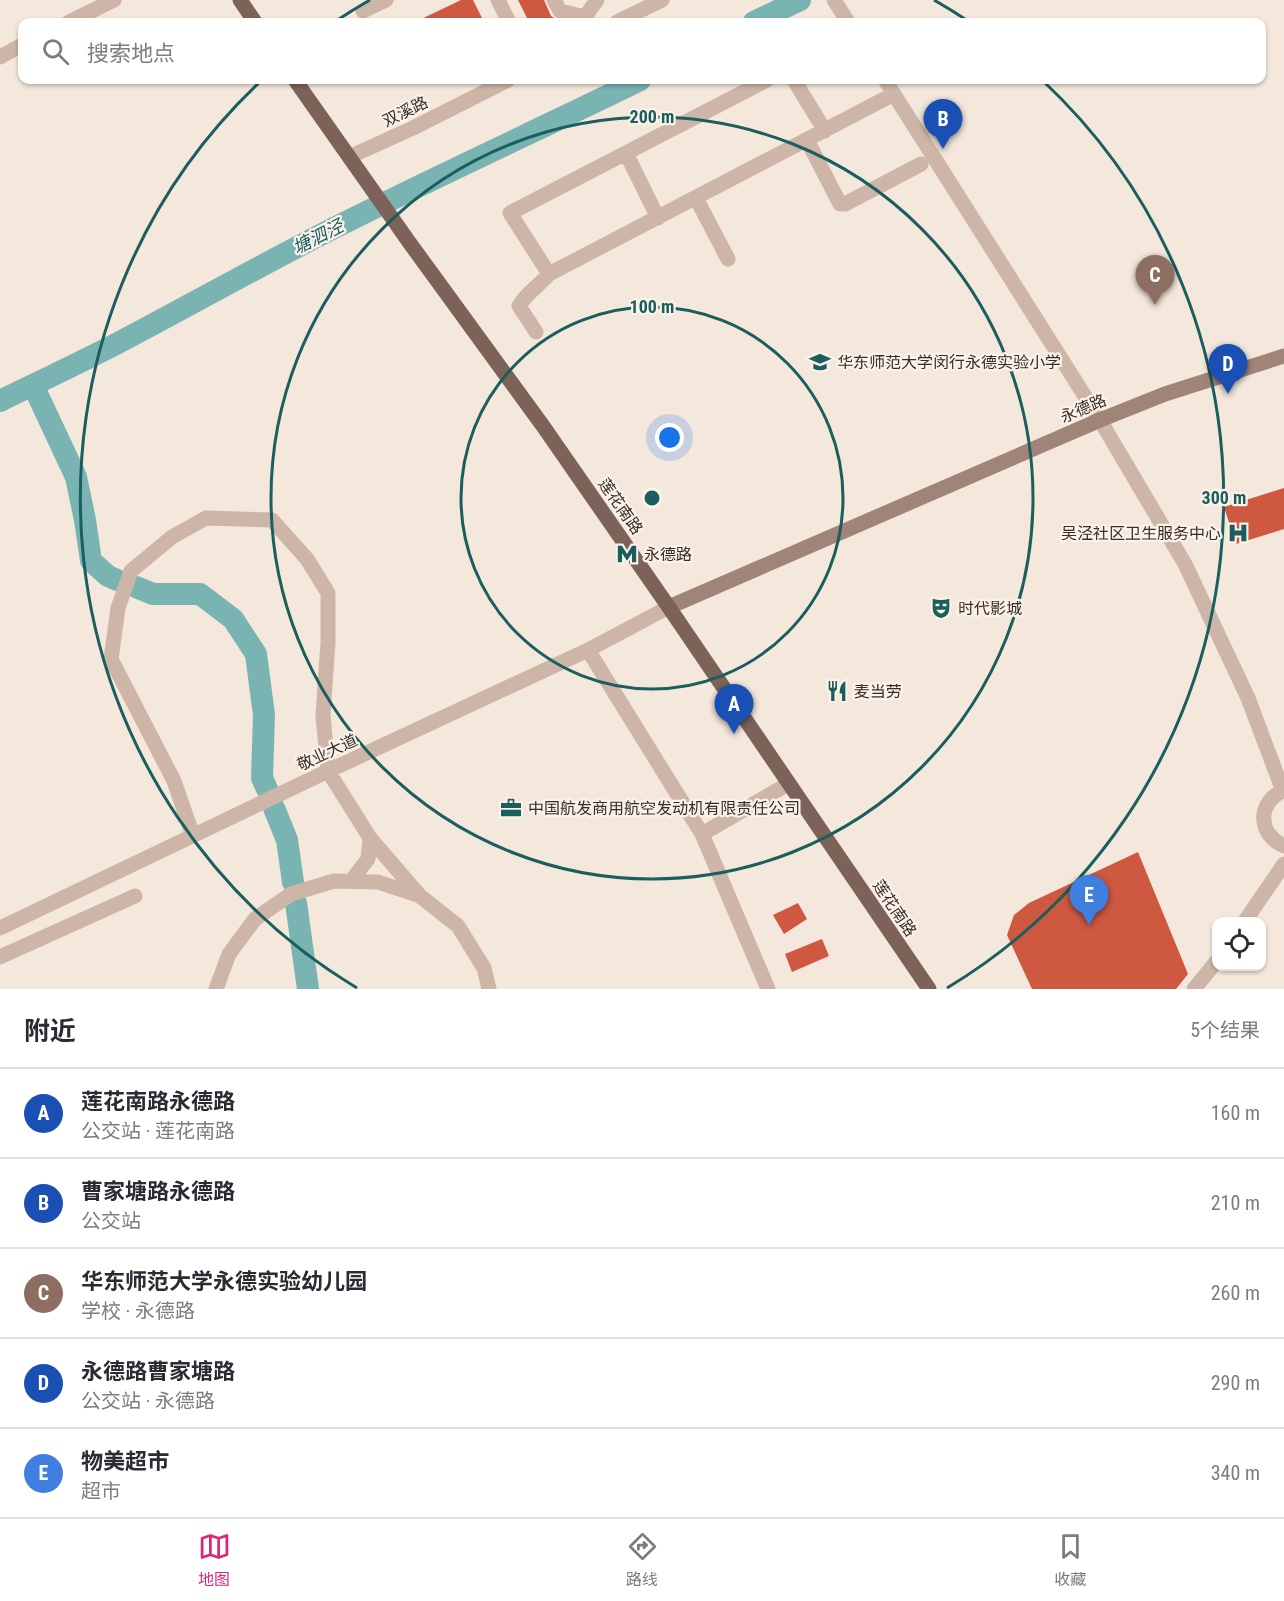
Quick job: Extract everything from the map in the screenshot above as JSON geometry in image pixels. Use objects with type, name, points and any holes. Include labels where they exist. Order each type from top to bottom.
[{"type":"main road","points":[[240,0],[252,18]]},
{"type":"main road","name":"莲花南路","points":[[298,84],[409,243],[543,426],[929,989]]},
{"type":"street","points":[[77,18],[114,0]]},
{"type":"street","points":[[363,11],[386,0]]},
{"type":"street","points":[[498,0],[507,18]]},
{"type":"street","points":[[555,0],[560,11],[581,18]]},
{"type":"street","points":[[588,18],[597,0]]},
{"type":"street","points":[[625,18],[662,0]]},
{"type":"street","points":[[836,2],[846,18]]},
{"type":"street","points":[[0,57],[18,47]]},
{"type":"street","name":"双溪路","points":[[349,157],[500,84]]},
{"type":"street","points":[[549,274],[510,213],[759,84]]},
{"type":"street","points":[[796,84],[825,131]]},
{"type":"street","points":[[888,84],[1100,420],[1185,564],[1248,698],[1283,790],[1268,802],[1263,819],[1270,837],[1284,846]]},
{"type":"street","points":[[536,332],[519,306],[524,297],[549,274],[894,94]]},
{"type":"street","points":[[807,140],[840,204],[845,204],[921,164]]},
{"type":"street","points":[[626,153],[658,218]]},
{"type":"street","points":[[696,198],[728,259]]},
{"type":"street","name":"永德路","points":[[669,607],[1100,420],[1165,394],[1284,356]]},
{"type":"street","points":[[193,836],[174,781],[111,659],[118,608],[131,571],[172,537],[206,518],[272,520],[307,559],[328,593],[328,642],[323,715],[328,771],[370,838],[420,896],[458,926],[484,968],[489,989]]},
{"type":"street","name":"敬业大道","points":[[0,928],[588,650],[669,607]]},
{"type":"street","points":[[588,650],[702,834],[768,989]]},
{"type":"street","points":[[702,834],[788,784]]},
{"type":"street","points":[[351,881],[368,859],[370,838]]},
{"type":"street","points":[[1248,917],[1284,864]]},
{"type":"street","points":[[216,989],[229,954],[255,919],[291,894],[334,881],[351,881],[378,882],[420,896]]},
{"type":"street","points":[[0,957],[135,896]]},
{"type":"street","points":[[1194,989],[1212,967]]},
{"type":"building","points":[[461,0],[473,0],[482,18],[423,18]]},
{"type":"building","points":[[518,0],[544,0],[554,18],[527,18]]},
{"type":"building","points":[[1284,488],[1284,529],[1236,544],[1224,507]]},
{"type":"building","points":[[1138,852],[1188,974],[1176,989],[1032,989],[1007,935],[1014,915],[1029,903]]},
{"type":"building","points":[[798,903],[807,919],[784,934],[773,915]]},
{"type":"building","points":[[822,939],[829,956],[792,972],[785,954]]},
{"type":"waterway","name":"塘泗泾","points":[[762,18],[800,0]]},
{"type":"waterway","name":"塘泗泾","points":[[0,401],[118,343],[334,228],[632,84]]},
{"type":"waterway","points":[[33,385],[76,477],[91,561],[108,576],[117,580]]},
{"type":"waterway","points":[[136,587],[153,594],[200,594],[233,619],[256,654],[264,715],[262,778],[267,789]]},
{"type":"waterway","points":[[274,808],[287,840],[293,882]]},
{"type":"waterway","points":[[296,903],[308,989]]},
{"type":"place","name":"曹家塘路永德路","points":[[943,149]]},
{"type":"place","name":"华东师范大学永德实验幼儿园","points":[[1155,305]]},
{"type":"place","name":"华东师范大学闵行永德实验小学","points":[[820,362]]},
{"type":"place","name":"永德路曹家塘路","points":[[1228,394]]},
{"type":"place","name":"吴泾社区卫生服务中心","points":[[1238,533]]},
{"type":"place","name":"永德路","points":[[627,554]]},
{"type":"place","name":"时代影城","points":[[941,608]]},
{"type":"place","name":"麦当劳","points":[[837,691]]},
{"type":"place","name":"莲花南路永德路","points":[[734,734]]},
{"type":"place","name":"中国航发商用航空发动机有限责任公司","points":[[511,808]]},
{"type":"place","name":"物美超市","points":[[1089,925]]}]
